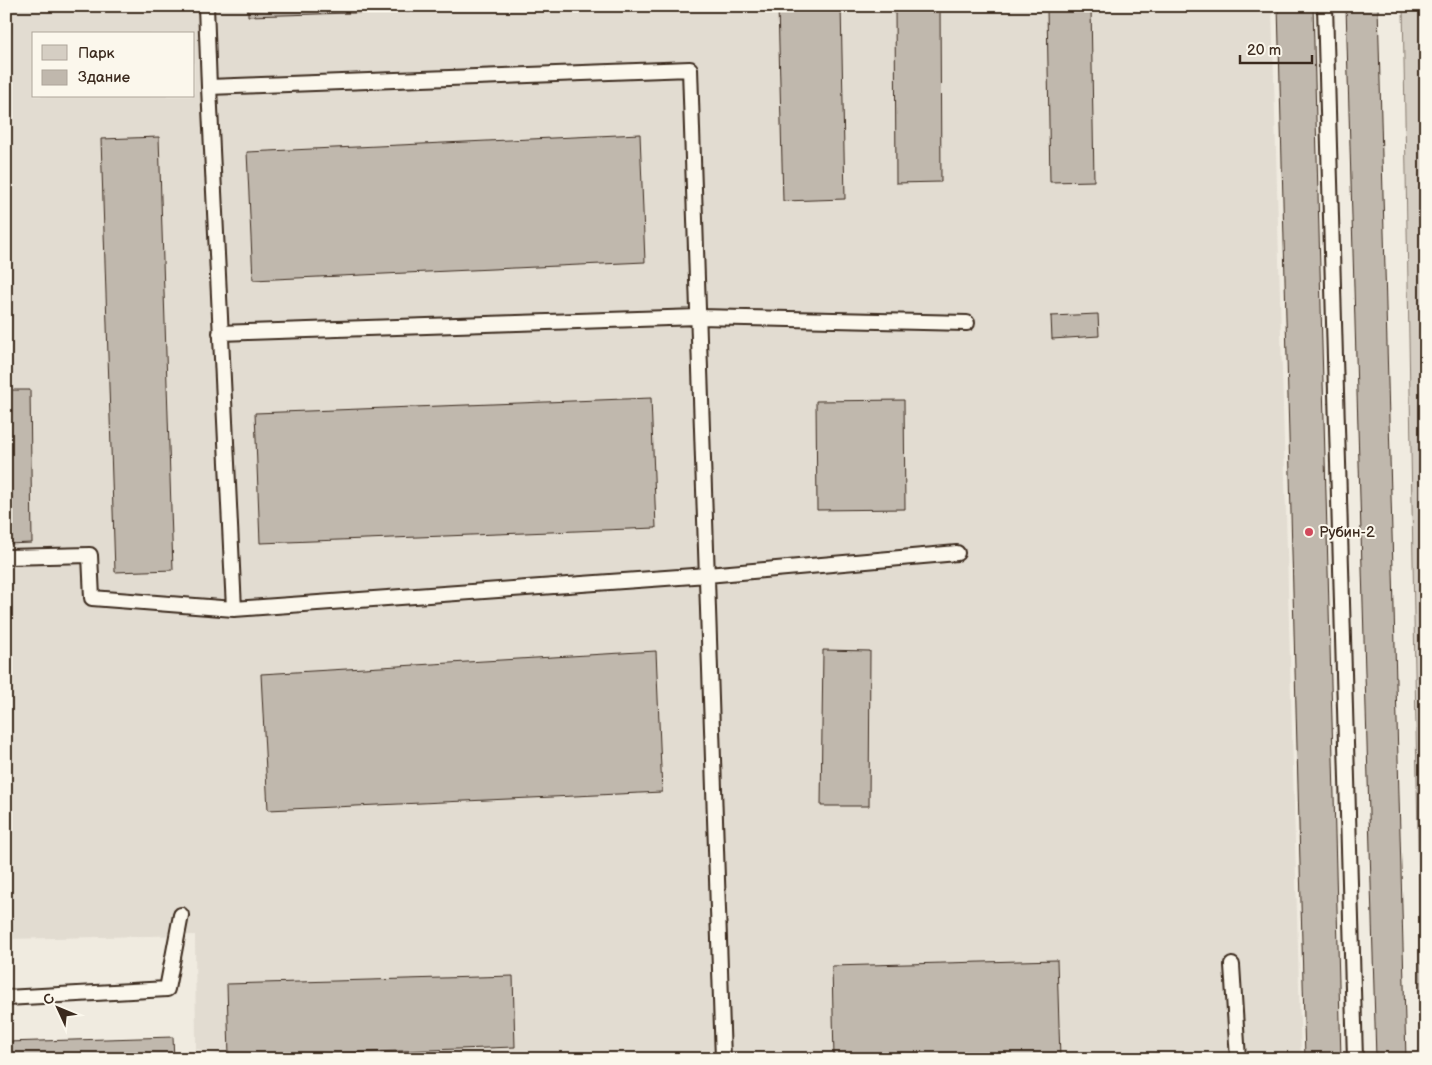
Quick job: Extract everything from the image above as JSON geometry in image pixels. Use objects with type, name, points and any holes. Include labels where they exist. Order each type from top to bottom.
[{"type":"lane","points":[[206,6],[208,87],[234,608]]},
{"type":"lane","points":[[1326,6],[1356,1059]]},
{"type":"lane","points":[[208,87],[690,69],[723,1059]]},
{"type":"lane","points":[[220,332],[698,317],[967,323]]},
{"type":"lane","points":[[6,557],[90,555],[92,598],[234,608],[707,575],[957,553]]},
{"type":"lane","points":[[6,998],[167,989],[181,915]]},
{"type":"lane","points":[[1232,965],[1238,1059]]},
{"type":"shaded area","points":[[6,6],[1272,6],[1301,1059],[333,1059],[333,1050],[229,1057],[196,1049],[195,935],[6,939]]},
{"type":"green space","points":[[1403,6],[1426,6],[1426,1059],[1422,1059]]},
{"type":"building","points":[[6,6],[11,6],[11,34],[6,34]]},
{"type":"building","points":[[248,6],[590,6],[248,16]]},
{"type":"building","points":[[778,6],[841,6],[845,199],[783,201]]},
{"type":"building","points":[[895,6],[940,6],[941,182],[896,183]]},
{"type":"building","name":"Рубин-2","points":[[1278,6],[1313,6],[1341,1059],[1305,1059]]},
{"type":"building","name":"Рубин-2","points":[[1346,6],[1378,6],[1406,1059],[1376,1059]]},
{"type":"building","points":[[1091,7],[1094,181],[1050,182],[1047,8]]},
{"type":"building","points":[[640,134],[645,262],[253,280],[247,152]]},
{"type":"building","points":[[159,137],[173,570],[115,572],[101,139]]},
{"type":"building","points":[[1098,314],[1099,336],[1052,339],[1051,316]]},
{"type":"building","points":[[6,390],[30,390],[32,543],[6,544]]},
{"type":"building","points":[[651,398],[656,528],[260,543],[255,413]]},
{"type":"building","points":[[904,400],[905,509],[817,510],[816,401]]},
{"type":"building","points":[[823,650],[870,651],[869,806],[821,806]]},
{"type":"building","points":[[656,651],[662,792],[268,810],[261,674]]},
{"type":"building","points":[[1057,960],[1060,1059],[834,1059],[832,966]]},
{"type":"building","points":[[513,976],[515,1047],[229,1057],[227,984]]},
{"type":"building","points":[[173,1037],[174,1059],[6,1059],[6,1042]]},
{"type":"place","name":"Рубин-2","points":[[1309,532]]}]
